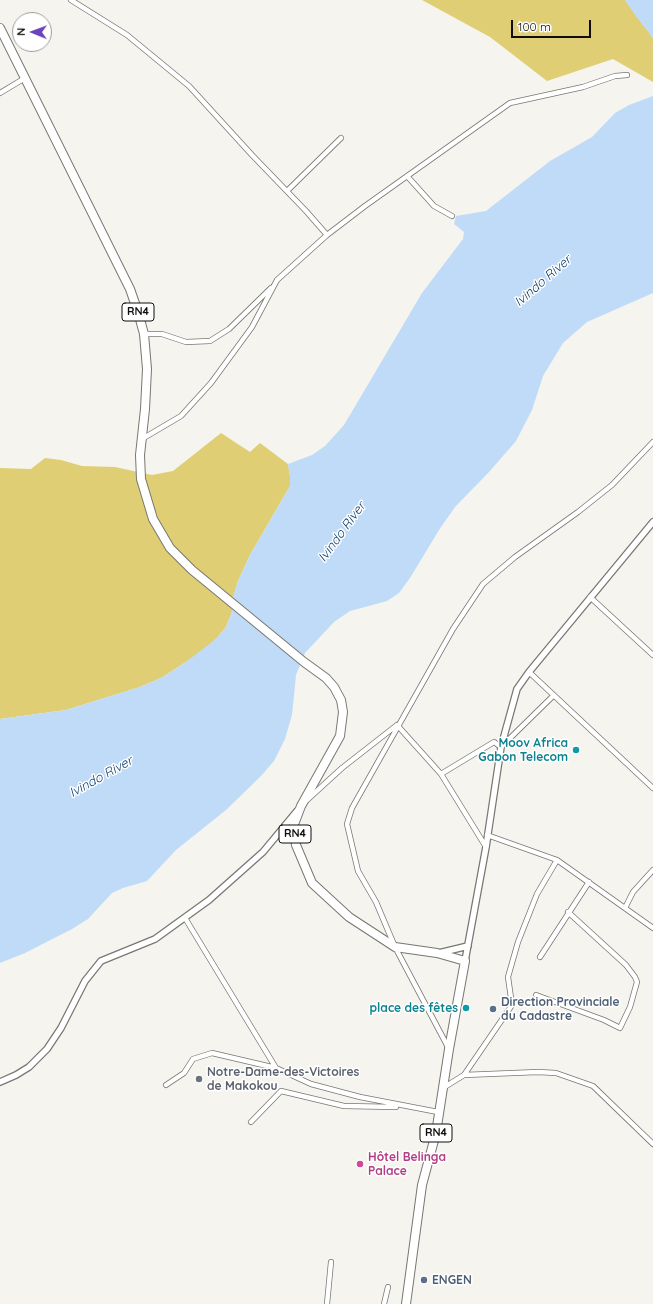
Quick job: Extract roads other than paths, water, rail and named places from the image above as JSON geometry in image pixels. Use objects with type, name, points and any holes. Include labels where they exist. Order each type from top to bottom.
[{"type":"highway","name":"RN4","points":[[0,28],[130,289],[144,334],[147,369],[141,479],[153,519],[170,548],[223,597],[326,678],[334,687],[341,700],[343,712],[340,736],[301,806],[294,827],[296,845],[312,883],[350,917],[395,947],[437,953],[465,961],[438,1112],[436,1133],[422,1185],[406,1304]]},
{"type":"street","points":[[71,0],[121,31],[166,66],[204,102],[326,235]]},
{"type":"street","points":[[144,334],[162,334],[186,342],[210,341],[229,329],[277,280],[326,235],[510,104],[583,87],[615,76],[627,75]]},
{"type":"street","points":[[0,93],[25,78]]},
{"type":"street","points":[[287,191],[341,138]]},
{"type":"street","points":[[407,176],[434,206],[452,216]]},
{"type":"street","points":[[142,439],[181,416],[211,383],[252,327],[277,280]]},
{"type":"street","points":[[449,1049],[395,947],[376,902],[358,871],[347,824],[352,808],[397,725],[426,680],[453,629],[483,584],[612,485],[653,442]]},
{"type":"street","points":[[465,961],[486,847],[501,747],[517,689],[590,597],[653,523]]},
{"type":"street","points":[[590,597],[653,655]]},
{"type":"street","points":[[529,672],[653,788]]},
{"type":"street","points":[[501,747],[553,696]]},
{"type":"street","points":[[397,725],[441,774],[486,847]]},
{"type":"street","points":[[0,1082],[16,1075],[29,1066],[47,1049],[61,1028],[85,981],[101,961],[155,939],[209,900],[263,852],[301,806],[342,768],[397,725]]},
{"type":"street","points":[[441,774],[494,742],[501,747]]},
{"type":"street","points":[[487,836],[557,860],[653,928]]},
{"type":"street","points":[[443,1088],[464,1075],[512,1005],[508,977],[518,942],[537,894],[557,860]]},
{"type":"street","points":[[625,908],[633,892],[653,870]]},
{"type":"street","points":[[540,957],[589,882]]},
{"type":"street","points":[[536,995],[604,1020],[620,1028],[630,1007],[637,982],[635,977],[626,965],[568,912]]},
{"type":"street","points":[[185,918],[276,1068]]},
{"type":"street","points":[[437,953],[468,946]]},
{"type":"street","points":[[166,1085],[184,1073],[193,1060],[212,1053],[276,1068],[312,1084],[360,1097],[438,1112]]},
{"type":"street","points":[[464,1075],[538,1072],[556,1073],[592,1086],[653,1144]]},
{"type":"street","points":[[251,1122],[281,1091],[344,1106],[408,1107]]},
{"type":"street","points":[[327,1304],[331,1262]]},
{"type":"street","points":[[384,1304],[388,1287]]},
{"type":"water","points":[[625,0],[653,0],[653,38],[635,15]]},
{"type":"water","name":"Ivindo River","points":[[653,96],[653,293],[587,322],[563,343],[543,376],[532,410],[516,441],[489,472],[455,507],[399,593],[387,601],[350,611],[334,622],[305,653],[296,675],[292,715],[285,739],[274,761],[261,776],[226,810],[176,850],[147,881],[112,893],[88,919],[72,929],[25,953],[0,963],[0,719],[66,710],[140,687],[163,677],[216,639],[226,627],[232,612],[233,598],[238,581],[250,555],[290,486],[288,464],[312,455],[325,446],[344,425],[422,293],[463,239],[464,232],[454,224],[456,216],[486,211],[550,161],[592,137],[615,113],[629,105]]},
{"type":"place","name":"Moov Africa Gabon Telecom","points":[[576,750]]},
{"type":"place","name":"place des fêtes","points":[[466,1008]]},
{"type":"place","name":"Direction Provinciale du Cadastre","points":[[493,1009]]},
{"type":"place","name":"Notre-Dame-des-Victoires de Makokou","points":[[199,1079]]},
{"type":"place","name":"Hôtel Belinga Palace","points":[[360,1164]]},
{"type":"place","name":"ENGEN","points":[[424,1280]]}]
